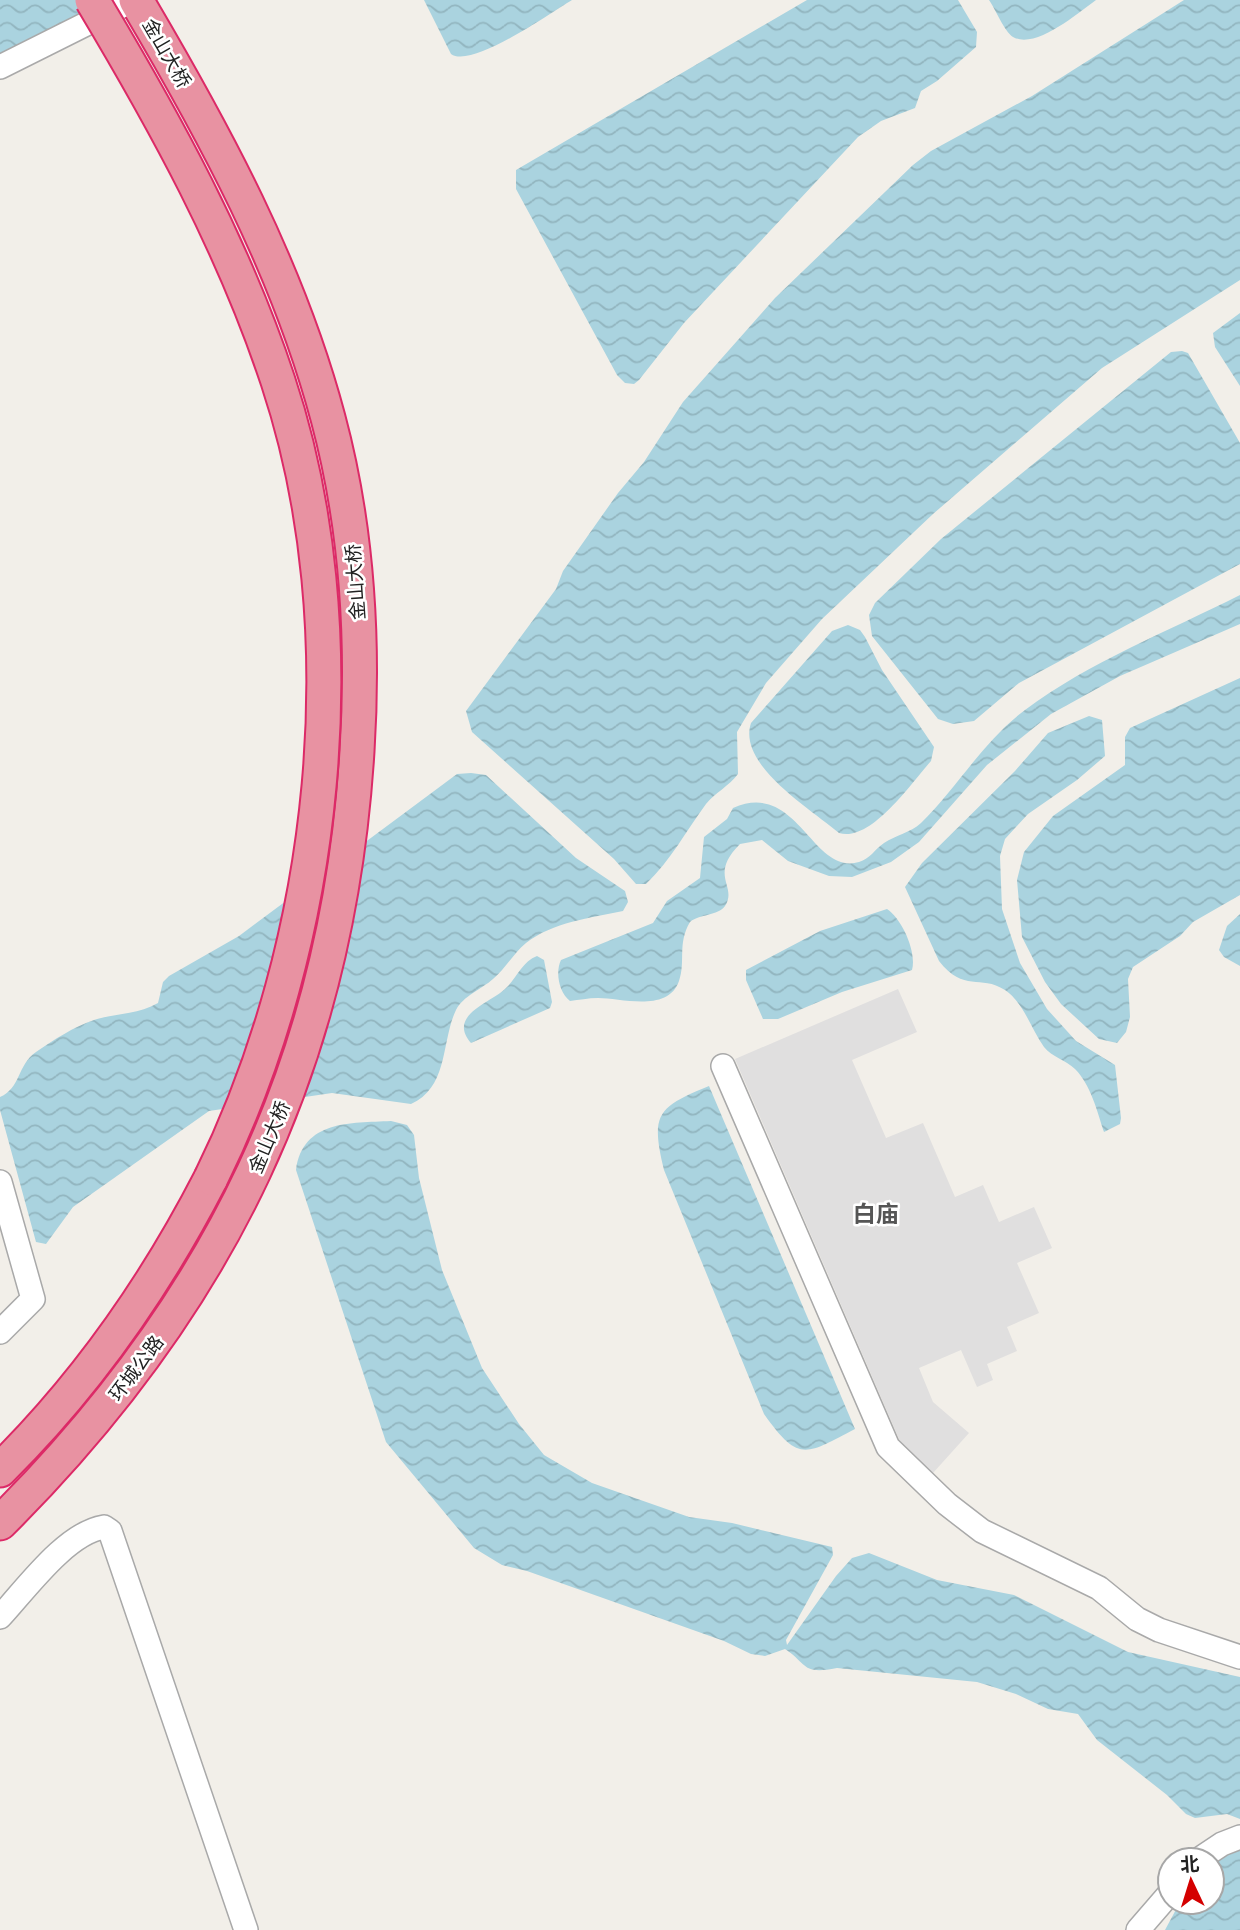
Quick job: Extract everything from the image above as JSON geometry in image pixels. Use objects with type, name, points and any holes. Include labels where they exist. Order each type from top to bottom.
[{"type":"highway","name":"金山大桥","points":[[92,0],[193,177],[264,339],[300,462],[318,575],[321,733],[313,830],[301,910],[272,1025],[238,1118],[211,1178]]},
{"type":"highway","name":"金山大桥","points":[[135,0],[226,160],[299,326],[318,383],[340,466],[356,571],[358,735],[354,800],[340,905],[308,1037],[273,1132],[244,1194]]},
{"type":"highway","name":"环城公路","points":[[0,1470],[55,1411],[138,1304],[173,1250],[211,1178]]},
{"type":"highway","name":"环城公路","points":[[0,1522],[57,1465],[128,1380],[187,1297],[244,1194]]},
{"type":"street","points":[[0,67],[135,0]]},
{"type":"street","points":[[723,1066],[888,1447],[947,1504],[982,1531],[1099,1588],[1137,1619],[1159,1630],[1240,1657]]},
{"type":"street","points":[[0,1182],[33,1298],[0,1332]]},
{"type":"street","points":[[0,1617],[73,1540],[92,1529],[104,1527],[110,1531],[246,1930]]},
{"type":"street","points":[[1219,1846],[1240,1837]]},
{"type":"street","points":[[1138,1930],[1156,1909]]},
{"type":"shaded area","points":[[898,989],[917,1032],[852,1060],[886,1138],[923,1123],[955,1197],[983,1185],[999,1222],[1034,1207],[1052,1248],[1017,1263],[1039,1313],[1007,1327],[1017,1351],[987,1364],[993,1380],[977,1387],[961,1350],[919,1368],[933,1402],[969,1433],[933,1473],[902,1446],[735,1059]]},
{"type":"water","points":[[0,0],[108,0],[0,59]]},
{"type":"water","points":[[424,0],[572,0],[511,38],[476,54],[461,57],[451,54]]},
{"type":"water","points":[[807,0],[958,0],[977,32],[976,47],[937,81],[921,91],[915,108],[881,121],[858,137],[684,323],[639,380],[634,384],[625,383],[617,375],[516,189],[516,170]]},
{"type":"water","points":[[989,0],[1096,0],[1057,28],[1022,40],[1010,34]]},
{"type":"water","points":[[1184,0],[1240,0],[1240,280],[1102,368],[933,514],[822,619],[766,683],[737,732],[738,774],[706,804],[655,875],[646,884],[636,884],[614,859],[472,732],[466,711],[556,589],[563,571],[618,493],[644,462],[683,402],[775,298],[913,165],[931,151],[1032,96]]},
{"type":"water","points":[[1240,313],[1240,386],[1215,347],[1213,333]]},
{"type":"water","points":[[1171,352],[1188,353],[1240,443],[1240,564],[1019,683],[974,721],[953,724],[938,719],[872,636],[869,615],[875,603],[941,539]]},
{"type":"water","points":[[1240,595],[1240,624],[1120,676],[1051,714],[987,765],[919,842],[891,862],[852,877],[829,876],[788,861],[762,840],[740,844],[726,864],[728,899],[725,906],[718,912],[690,922],[684,938],[679,981],[665,997],[643,1002],[598,998],[570,1001],[563,993],[558,976],[561,960],[653,923],[667,901],[700,878],[704,837],[727,819],[733,808],[755,803],[773,806],[789,816],[829,855],[843,863],[863,861],[884,843],[921,823],[997,735],[1025,710],[1102,662]]},
{"type":"water","points":[[848,625],[860,630],[865,637],[882,670],[934,747],[931,761],[890,809],[864,829],[851,834],[839,833],[779,785],[755,755],[750,739],[751,723],[832,631]]},
{"type":"water","points":[[1240,678],[1240,895],[1193,922],[1180,936],[1133,967],[1128,979],[1130,1017],[1126,1032],[1117,1043],[1099,1039],[1061,1004],[1045,982],[1022,937],[1017,880],[1024,852],[1053,816],[1125,765],[1125,737],[1130,728]]},
{"type":"water","points":[[1089,716],[1102,720],[1105,756],[1077,780],[1028,814],[1005,839],[1000,856],[1002,909],[1020,963],[1047,1009],[1076,1041],[1115,1065],[1121,1118],[1120,1124],[1104,1132],[1093,1099],[1081,1075],[1044,1047],[1012,995],[996,985],[956,977],[939,961],[905,887],[922,863],[1015,771],[1048,733]]},
{"type":"water","points":[[457,774],[486,775],[576,858],[625,891],[628,902],[623,911],[560,925],[526,943],[489,983],[459,1005],[451,1022],[438,1075],[423,1096],[411,1104],[332,1093],[209,1111],[73,1207],[46,1244],[36,1242],[0,1110],[0,1097],[12,1088],[30,1057],[56,1039],[87,1023],[142,1010],[158,1003],[163,982],[169,976],[239,936]]},
{"type":"water","points":[[887,909],[898,920],[907,936],[912,954],[912,970],[842,992],[778,1019],[763,1019],[746,980],[746,970],[820,931]]},
{"type":"water","points":[[1240,914],[1240,966],[1224,957],[1219,950],[1227,926]]},
{"type":"water","points":[[537,956],[544,960],[552,1002],[550,1008],[471,1043],[465,1033],[464,1024],[468,1016],[501,993],[524,965]]},
{"type":"water","points":[[709,1086],[855,1429],[813,1449],[804,1450],[786,1441],[764,1414],[664,1170],[658,1136],[662,1114],[678,1100]]},
{"type":"water","points":[[391,1121],[407,1125],[414,1135],[419,1178],[442,1270],[482,1368],[519,1424],[544,1455],[592,1483],[689,1517],[732,1523],[832,1547],[833,1555],[786,1640],[787,1645],[852,1558],[869,1553],[937,1580],[1014,1595],[1128,1652],[1240,1677],[1240,1819],[1227,1814],[1195,1818],[1186,1814],[1167,1795],[1097,1740],[1078,1714],[1048,1709],[1016,1694],[977,1682],[837,1668],[811,1669],[785,1649],[765,1656],[751,1654],[724,1641],[527,1571],[502,1565],[474,1548],[386,1442],[296,1170],[300,1154],[318,1133],[345,1124]]},
{"type":"water","points":[[1240,1851],[1240,1930],[1165,1930],[1172,1916],[1226,1916],[1226,1854]]},
{"type":"district","name":"白庙","points":[[876,1214]]}]
